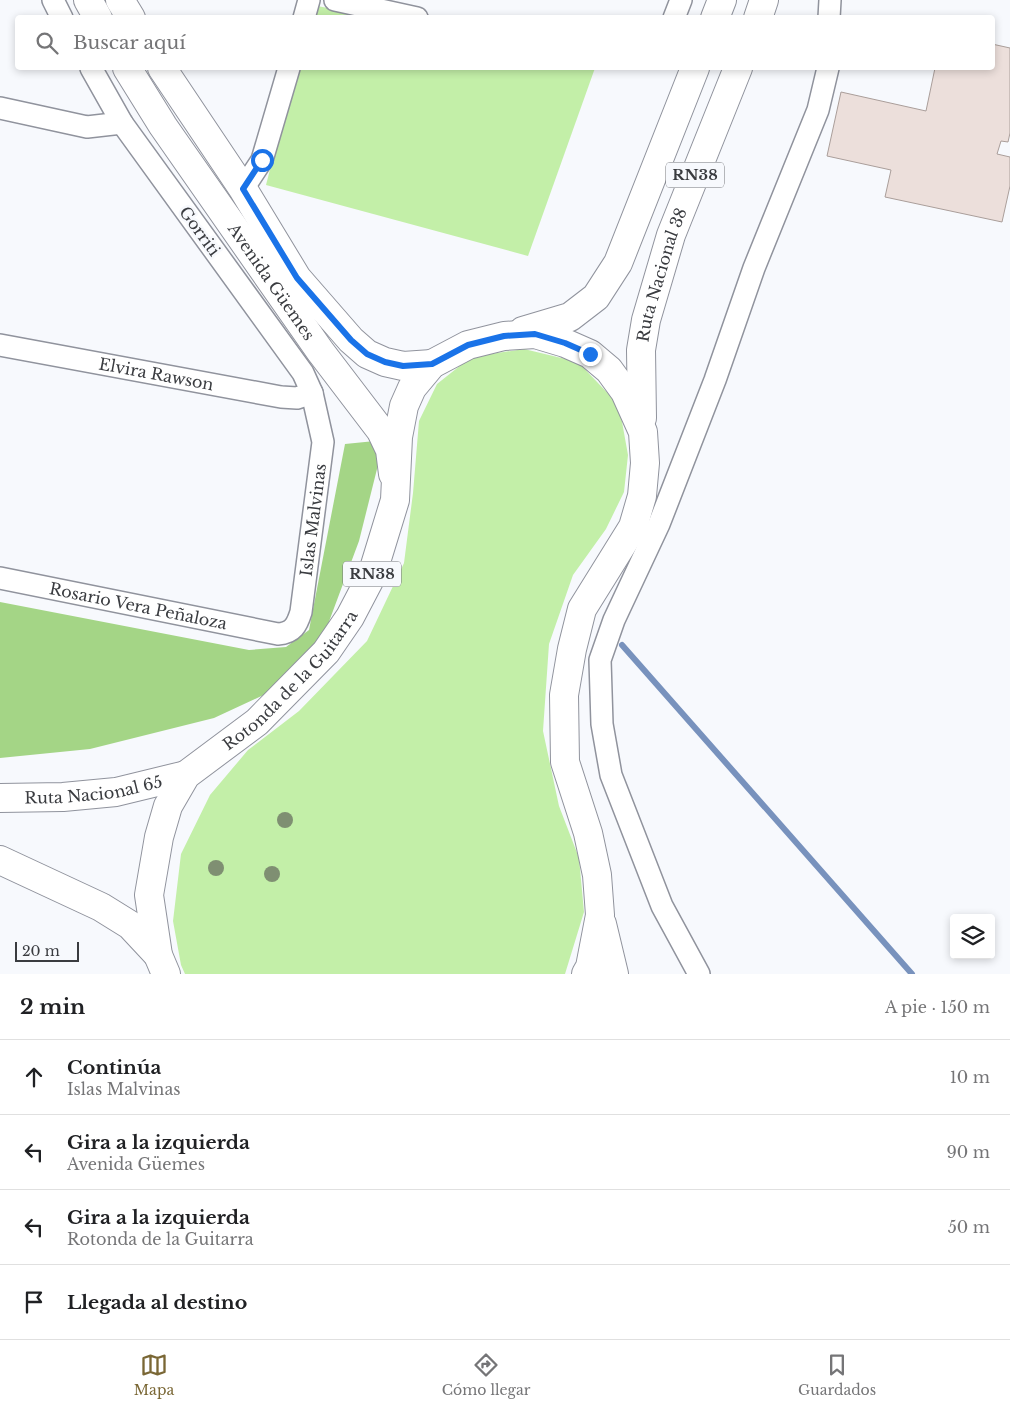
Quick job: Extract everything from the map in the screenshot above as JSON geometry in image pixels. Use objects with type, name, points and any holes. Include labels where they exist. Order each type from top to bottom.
[{"type":"main road","points":[[88,0],[96,15]]},
{"type":"main road","points":[[120,0],[129,15]]},
{"type":"main road","points":[[716,15],[722,0]]},
{"type":"main road","points":[[759,15],[764,0]]},
{"type":"main road","name":"Avenida Güemes","points":[[128,70],[163,126],[320,351],[382,431],[390,450],[395,500]]},
{"type":"main road","name":"Avenida Güemes","points":[[163,70],[243,189],[297,278],[351,340],[367,354],[385,362],[403,366],[432,364]]},
{"type":"main road","name":"RN38","points":[[504,336],[570,317],[596,297],[618,263],[694,70]]},
{"type":"main road","name":"Ruta Nacional 38","points":[[643,432],[642,350],[646,320],[671,235],[737,70]]},
{"type":"main road","name":"Rotonda de la Guitarra","points":[[162,965],[150,912],[149,895],[153,866],[168,806],[186,775],[257,722],[326,652],[350,617],[372,575],[395,500],[398,438],[404,406],[412,388],[432,364],[468,345],[504,336],[535,334],[565,343],[590,354],[609,370],[625,392],[643,432],[645,463],[642,496],[633,527],[582,609],[572,648],[564,695],[565,762],[588,833],[597,875],[600,915],[590,967],[586,974]]},
{"type":"main road","name":"Ruta Nacional 65","points":[[0,798],[53,798],[116,792],[186,775]]},
{"type":"main road","points":[[0,860],[102,907],[130,925],[162,965]]},
{"type":"main road","points":[[600,915],[614,974]]},
{"type":"street","points":[[52,0],[60,15]]},
{"type":"street","points":[[305,15],[309,0]]},
{"type":"street","points":[[335,0],[403,15]]},
{"type":"street","points":[[675,15],[681,0]]},
{"type":"street","points":[[829,15],[830,0]]},
{"type":"street","name":"Gorriti","points":[[92,70],[122,123],[303,373],[312,393]]},
{"type":"street","points":[[243,189],[262,160],[288,70]]},
{"type":"street","points":[[699,974],[662,906],[611,775],[602,724],[600,660],[614,620],[659,524],[715,380],[754,268],[818,110],[828,70]]},
{"type":"street","points":[[0,108],[87,128],[122,123]]},
{"type":"street","name":"Elvira Rawson","points":[[0,345],[281,397],[297,398],[312,393]]},
{"type":"street","name":"Islas Malvinas","points":[[278,634],[287,634],[297,625],[301,612],[323,442],[312,393]]},
{"type":"street","name":"Rosario Vera Peñaloza","points":[[0,578],[278,634]]},
{"type":"green space","points":[[312,5],[364,15],[310,15]]},
{"type":"green space","points":[[295,70],[594,70],[528,256],[266,185]]},
{"type":"green space","points":[[524,349],[578,362],[619,405],[628,455],[624,492],[606,529],[573,575],[549,644],[543,731],[559,806],[579,858],[584,912],[565,974],[185,974],[181,965],[173,921],[181,854],[210,795],[248,750],[299,711],[367,641],[404,563],[413,493],[419,421],[437,384],[471,357]]},
{"type":"green space","points":[[375,441],[379,461],[359,541],[324,635],[270,692],[214,718],[90,749],[0,758],[0,602],[249,650],[286,647],[309,630],[345,444]]},
{"type":"building","points":[[995,45],[1010,48],[1010,133],[1008,142],[1001,141],[997,154],[1010,157],[1010,186],[1002,222],[885,197],[891,170],[827,156],[841,92],[926,111],[935,70],[995,70]]},
{"type":"waterway","points":[[622,645],[912,974]]},
{"type":"route","points":[[262,160],[243,189],[297,278],[351,340],[367,354],[385,362],[403,366],[432,364],[468,345],[504,336],[535,334],[565,343],[590,354]]}]
